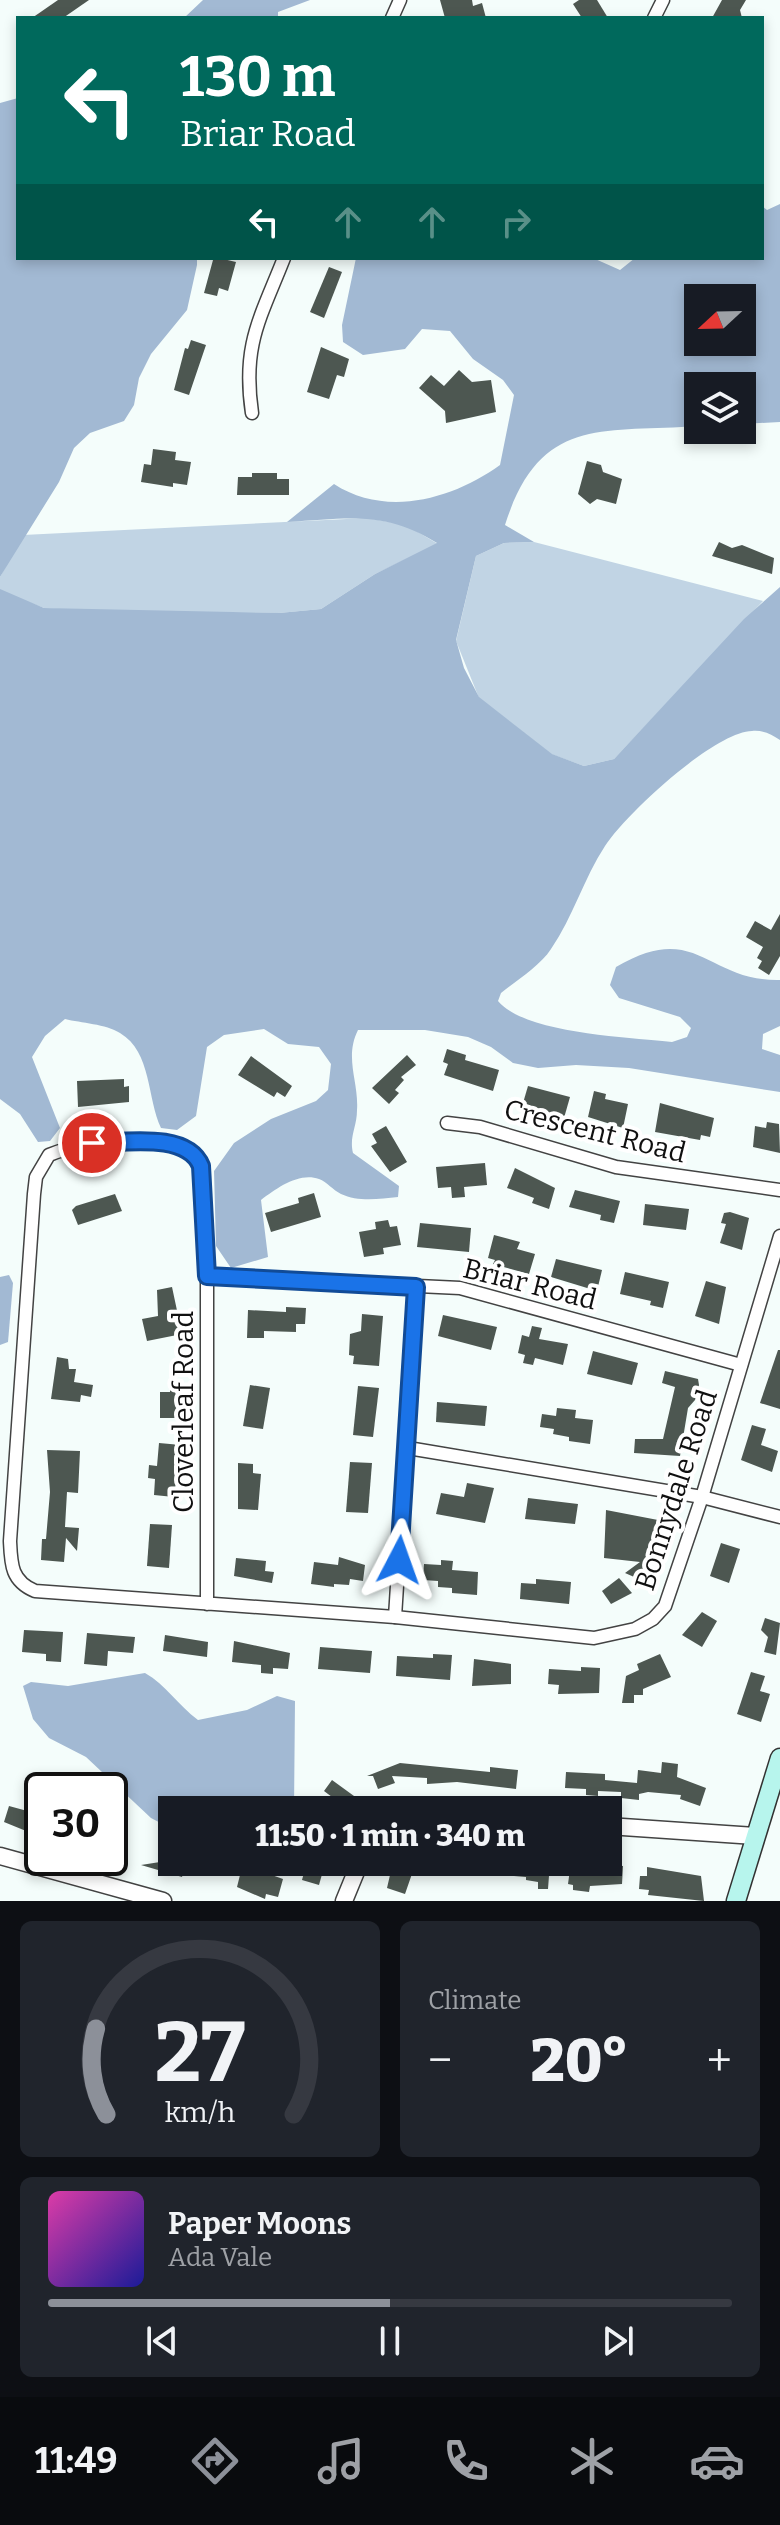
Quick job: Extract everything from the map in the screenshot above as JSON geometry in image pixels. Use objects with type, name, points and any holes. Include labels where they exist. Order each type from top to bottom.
[{"type":"main road","points":[[736,1901],[780,1758]]},
{"type":"street","points":[[252,413],[246,375],[251,340],[283,260]]},
{"type":"street","name":"Crescent Road","points":[[447,1123],[480,1127],[616,1167],[780,1190]]},
{"type":"street","name":"Cloverleaf Road","points":[[11,1555],[34,1194],[44,1159],[63,1149],[92,1143],[167,1143],[193,1153],[201,1166],[207,1276],[207,1604]]},
{"type":"street","name":"Bonnydale Road","points":[[11,1555],[18,1582],[35,1591],[395,1617],[594,1638],[635,1629],[653,1619],[665,1606],[702,1497],[780,1236]]},
{"type":"street","name":"Briar Road","points":[[207,1276],[460,1288],[741,1365]]},
{"type":"street","points":[[395,1617],[416,1287]]},
{"type":"street","points":[[408,1448],[702,1497],[780,1517]]},
{"type":"street","points":[[622,1827],[755,1836]]},
{"type":"street","points":[[0,1856],[122,1894],[163,1901]]},
{"type":"street","points":[[344,1901],[354,1876]]},
{"type":"shaded area","points":[[203,0],[310,0],[278,12],[278,16],[186,16]]},
{"type":"shaded area","points":[[16,99],[16,260],[197,260],[197,265],[187,310],[151,354],[139,378],[134,405],[124,421],[90,433],[74,448],[59,482],[0,577],[0,103]]},
{"type":"shaded area","points":[[780,204],[780,422],[756,423],[756,372],[684,372],[684,427],[604,431],[556,447],[536,464],[519,489],[505,525],[534,542],[504,543],[476,556],[456,640],[464,668],[479,697],[552,754],[584,766],[614,759],[744,619],[780,587],[780,740],[760,731],[736,735],[694,759],[651,796],[605,846],[551,949],[535,967],[501,993],[498,1001],[531,1021],[554,1027],[605,1036],[672,1042],[687,1037],[691,1028],[680,1017],[619,998],[610,985],[616,967],[643,954],[666,949],[701,956],[755,978],[780,980],[780,1026],[763,1034],[762,1049],[780,1055],[780,1092],[629,1068],[576,1065],[538,1068],[513,1063],[491,1047],[468,1037],[425,1030],[358,1030],[352,1050],[357,1100],[353,1153],[399,1186],[398,1197],[354,1198],[311,1177],[288,1182],[261,1200],[268,1257],[231,1268],[216,1246],[214,1171],[234,1143],[271,1119],[316,1101],[328,1090],[331,1064],[319,1047],[288,1044],[264,1029],[224,1035],[207,1047],[196,1116],[177,1130],[161,1128],[143,1064],[130,1041],[108,1028],[65,1019],[45,1036],[32,1057],[60,1128],[50,1141],[38,1142],[20,1114],[0,1099],[0,589],[44,608],[279,613],[321,609],[375,574],[437,543],[418,532],[382,521],[287,522],[334,484],[375,500],[419,500],[462,487],[500,465],[514,395],[503,380],[473,359],[450,331],[422,329],[405,349],[363,355],[343,342],[342,325],[356,260],[598,260],[620,270],[632,260],[764,260],[764,208],[767,210]]},
{"type":"shaded area","points":[[367,518],[406,525],[438,544],[375,574],[321,609],[279,613],[105,612],[44,608],[0,591],[0,577],[23,535]]},
{"type":"shaded area","points":[[534,542],[763,601],[614,759],[584,766],[551,754],[479,698],[456,641],[476,556],[504,543]]},
{"type":"shaded area","points":[[9,1275],[13,1283],[8,1342],[0,1345],[0,1277]]},
{"type":"shaded area","points":[[145,1673],[198,1720],[247,1710],[277,1696],[295,1701],[294,1796],[158,1796],[158,1822],[128,1796],[128,1772],[102,1772],[86,1757],[49,1738],[33,1719],[23,1686],[31,1682],[68,1686]]},
{"type":"building","points":[[58,0],[89,0],[66,16],[35,16]]},
{"type":"building","points":[[440,0],[472,0],[473,6],[482,3],[485,16],[444,16]]},
{"type":"building","points":[[579,0],[597,0],[607,16],[581,16],[573,4]]},
{"type":"building","points":[[722,0],[746,0],[740,10],[742,16],[713,16]]},
{"type":"building","points":[[213,260],[236,262],[228,291],[219,288],[217,296],[204,293]]},
{"type":"building","points":[[329,267],[342,272],[324,318],[310,312]]},
{"type":"building","points":[[191,340],[206,345],[189,395],[174,390],[185,348],[188,349]]},
{"type":"building","points":[[321,347],[349,359],[344,377],[337,375],[329,399],[307,392]]},
{"type":"building","points":[[459,370],[472,382],[491,380],[496,412],[446,423],[445,411],[419,388],[431,375],[444,386]]},
{"type":"building","points":[[153,449],[176,452],[175,460],[191,462],[187,485],[173,483],[173,487],[141,482],[144,464],[151,465]]},
{"type":"building","points":[[587,461],[601,465],[603,472],[622,479],[616,504],[597,499],[590,504],[578,494]]},
{"type":"building","points":[[252,473],[277,473],[277,479],[289,479],[289,495],[237,495],[238,477],[252,477]]},
{"type":"building","points":[[719,542],[732,548],[742,545],[774,558],[772,574],[712,556]]},
{"type":"building","points":[[780,914],[780,956],[769,975],[758,968],[762,961],[757,958],[763,947],[746,937],[755,921],[771,930]]},
{"type":"building","points":[[447,1049],[466,1055],[465,1060],[499,1070],[493,1091],[444,1075],[448,1064],[443,1062]]},
{"type":"building","points":[[407,1055],[416,1065],[401,1077],[404,1080],[395,1090],[399,1093],[389,1104],[372,1088]]},
{"type":"building","points":[[251,1056],[292,1086],[285,1097],[277,1092],[274,1097],[238,1075]]},
{"type":"building","points":[[124,1079],[124,1087],[129,1086],[129,1102],[78,1107],[77,1081]]},
{"type":"building","points":[[528,1086],[570,1097],[564,1118],[523,1103]]},
{"type":"building","points":[[594,1091],[606,1094],[605,1099],[628,1104],[623,1128],[588,1117]]},
{"type":"building","points":[[660,1103],[714,1118],[710,1137],[701,1135],[700,1140],[655,1132]]},
{"type":"building","points":[[767,1122],[779,1124],[780,1153],[753,1147],[755,1126],[766,1128]]},
{"type":"building","points":[[386,1126],[407,1162],[390,1172],[371,1146],[377,1143],[372,1134]]},
{"type":"building","points":[[485,1163],[487,1185],[464,1187],[465,1197],[452,1198],[451,1187],[438,1188],[436,1167]]},
{"type":"building","points":[[515,1168],[555,1188],[549,1209],[532,1203],[534,1198],[507,1188]]},
{"type":"building","points":[[575,1190],[620,1201],[614,1223],[600,1220],[601,1215],[569,1207]]},
{"type":"building","points":[[314,1193],[321,1217],[271,1232],[265,1213],[299,1203],[298,1198]]},
{"type":"building","points":[[115,1194],[122,1211],[78,1225],[72,1210],[76,1206]]},
{"type":"building","points":[[645,1204],[689,1209],[686,1230],[643,1225]]},
{"type":"building","points":[[724,1213],[749,1218],[742,1250],[720,1243],[726,1224],[721,1223]]},
{"type":"building","points":[[388,1220],[390,1227],[397,1226],[401,1245],[383,1248],[384,1254],[364,1257],[359,1232],[376,1229],[375,1222]]},
{"type":"building","points":[[420,1223],[471,1228],[469,1252],[417,1247]]},
{"type":"building","points":[[494,1235],[520,1242],[517,1249],[535,1254],[529,1274],[493,1264],[495,1260],[488,1258]]},
{"type":"building","points":[[556,1259],[602,1270],[597,1291],[551,1277]]},
{"type":"building","points":[[625,1272],[669,1282],[663,1308],[650,1305],[651,1301],[620,1294]]},
{"type":"building","points":[[706,1281],[726,1287],[719,1324],[695,1316]]},
{"type":"building","points":[[172,1287],[182,1334],[147,1341],[142,1319],[158,1316],[157,1290]]},
{"type":"building","points":[[286,1307],[306,1308],[305,1324],[296,1324],[296,1332],[264,1331],[264,1338],[247,1338],[248,1310],[286,1312]]},
{"type":"building","points":[[362,1314],[383,1316],[379,1366],[353,1364],[354,1356],[349,1355],[350,1334],[361,1331]]},
{"type":"building","points":[[443,1315],[497,1327],[491,1350],[438,1336]]},
{"type":"building","points":[[532,1326],[542,1328],[539,1339],[568,1344],[563,1365],[535,1358],[533,1365],[523,1363],[525,1355],[518,1353],[522,1335],[529,1337]]},
{"type":"building","points":[[780,1350],[780,1409],[760,1403]]},
{"type":"building","points":[[593,1351],[638,1363],[632,1385],[587,1374]]},
{"type":"building","points":[[57,1357],[68,1359],[69,1369],[76,1369],[74,1382],[93,1385],[91,1397],[81,1395],[80,1402],[51,1399]]},
{"type":"building","points":[[665,1371],[698,1379],[695,1400],[688,1408],[680,1456],[634,1453],[635,1439],[663,1439],[675,1387],[662,1383]]},
{"type":"building","points":[[170,1380],[181,1380],[179,1418],[160,1418],[160,1392],[170,1392]]},
{"type":"building","points":[[250,1385],[270,1388],[263,1429],[243,1426]]},
{"type":"building","points":[[358,1386],[379,1388],[373,1437],[353,1435]]},
{"type":"building","points":[[437,1402],[487,1406],[485,1426],[436,1422]]},
{"type":"building","points":[[557,1408],[576,1410],[575,1418],[593,1420],[590,1444],[569,1441],[569,1437],[553,1434],[554,1429],[540,1427],[542,1414],[556,1416]]},
{"type":"building","points":[[752,1425],[766,1429],[761,1445],[778,1451],[772,1472],[741,1460]]},
{"type":"building","points":[[159,1443],[181,1445],[174,1497],[154,1495],[155,1479],[148,1478],[149,1465],[157,1466]]},
{"type":"building","points":[[47,1450],[80,1451],[78,1493],[67,1492],[65,1527],[79,1528],[77,1551],[66,1538],[64,1562],[41,1560],[50,1492]]},
{"type":"building","points":[[350,1462],[372,1463],[368,1513],[346,1512]]},
{"type":"building","points":[[238,1463],[253,1464],[253,1473],[261,1474],[258,1510],[238,1509]]},
{"type":"building","points":[[467,1483],[494,1488],[485,1523],[436,1514],[441,1493],[464,1497]]},
{"type":"building","points":[[528,1498],[578,1504],[575,1524],[525,1519]]},
{"type":"building","points":[[606,1510],[658,1520],[651,1554],[657,1550],[641,1580],[625,1573],[640,1562],[604,1558]]},
{"type":"building","points":[[150,1524],[172,1525],[169,1568],[147,1566]]},
{"type":"building","points":[[721,1543],[740,1549],[729,1583],[710,1576]]},
{"type":"building","points":[[339,1557],[365,1565],[363,1581],[350,1579],[349,1585],[334,1584],[334,1587],[311,1584],[314,1562],[338,1565]]},
{"type":"building","points":[[236,1558],[266,1561],[265,1571],[274,1572],[272,1583],[234,1576]]},
{"type":"building","points":[[441,1560],[453,1561],[452,1570],[478,1572],[477,1595],[452,1593],[452,1588],[438,1587],[438,1581],[423,1580],[424,1564],[441,1565]]},
{"type":"building","points":[[619,1578],[632,1593],[611,1604],[602,1591]]},
{"type":"building","points":[[536,1579],[571,1582],[569,1604],[520,1599],[521,1583],[536,1584]]},
{"type":"building","points":[[702,1612],[717,1621],[702,1647],[682,1635]]},
{"type":"building","points":[[765,1618],[780,1623],[776,1655],[764,1652],[768,1637],[761,1630]]},
{"type":"building","points":[[24,1630],[63,1632],[61,1662],[46,1661],[46,1654],[22,1652]]},
{"type":"building","points":[[87,1633],[135,1637],[133,1653],[108,1651],[107,1666],[84,1664]]},
{"type":"building","points":[[165,1635],[208,1642],[207,1657],[163,1651]]},
{"type":"building","points":[[234,1641],[290,1653],[288,1669],[273,1668],[273,1674],[261,1673],[261,1665],[232,1662]]},
{"type":"building","points":[[320,1647],[372,1651],[370,1673],[318,1669]]},
{"type":"building","points":[[433,1654],[452,1655],[450,1680],[396,1676],[397,1656],[433,1658]]},
{"type":"building","points":[[660,1654],[671,1677],[643,1689],[643,1695],[634,1695],[634,1703],[622,1703],[626,1676],[639,1670],[637,1664]]},
{"type":"building","points":[[474,1659],[511,1664],[511,1684],[472,1686]]},
{"type":"building","points":[[581,1667],[600,1668],[599,1693],[558,1694],[559,1685],[548,1684],[549,1669],[581,1671]]},
{"type":"building","points":[[751,1672],[765,1676],[760,1691],[770,1694],[761,1722],[737,1714]]},
{"type":"building","points":[[662,1762],[678,1764],[677,1777],[706,1788],[700,1806],[680,1799],[681,1795],[648,1792],[639,1794],[639,1800],[622,1798],[621,1792],[598,1791],[598,1796],[586,1795],[586,1789],[565,1788],[566,1772],[605,1774],[605,1780],[637,1783],[638,1770],[661,1773]]},
{"type":"building","points":[[400,1763],[490,1772],[490,1767],[518,1770],[516,1789],[457,1782],[427,1784],[427,1778],[392,1776],[395,1783],[378,1789],[373,1776],[367,1776]]},
{"type":"building","points":[[332,1780],[354,1796],[331,1796],[324,1791]]},
{"type":"building","points":[[9,1806],[24,1810],[24,1830],[4,1822]]},
{"type":"building","points":[[158,1862],[158,1870],[141,1865]]},
{"type":"building","points":[[623,1866],[622,1884],[590,1886],[589,1892],[573,1890],[573,1885],[568,1884],[569,1876],[622,1876]]},
{"type":"building","points":[[647,1867],[701,1876],[704,1901],[648,1895],[649,1890],[639,1889],[640,1876],[647,1876]]},
{"type":"building","points":[[240,1876],[275,1876],[283,1879],[278,1897],[266,1894],[265,1899],[237,1887]]},
{"type":"building","points":[[303,1876],[322,1876],[319,1885],[302,1880]]},
{"type":"building","points":[[390,1876],[411,1876],[405,1894],[387,1888]]},
{"type":"building","points":[[514,1876],[549,1876],[548,1889],[538,1889],[538,1882],[526,1880],[526,1877]]},
{"type":"route","points":[[92,1143],[167,1143],[183,1147],[200,1161],[207,1276],[416,1287],[399,1560]]}]
